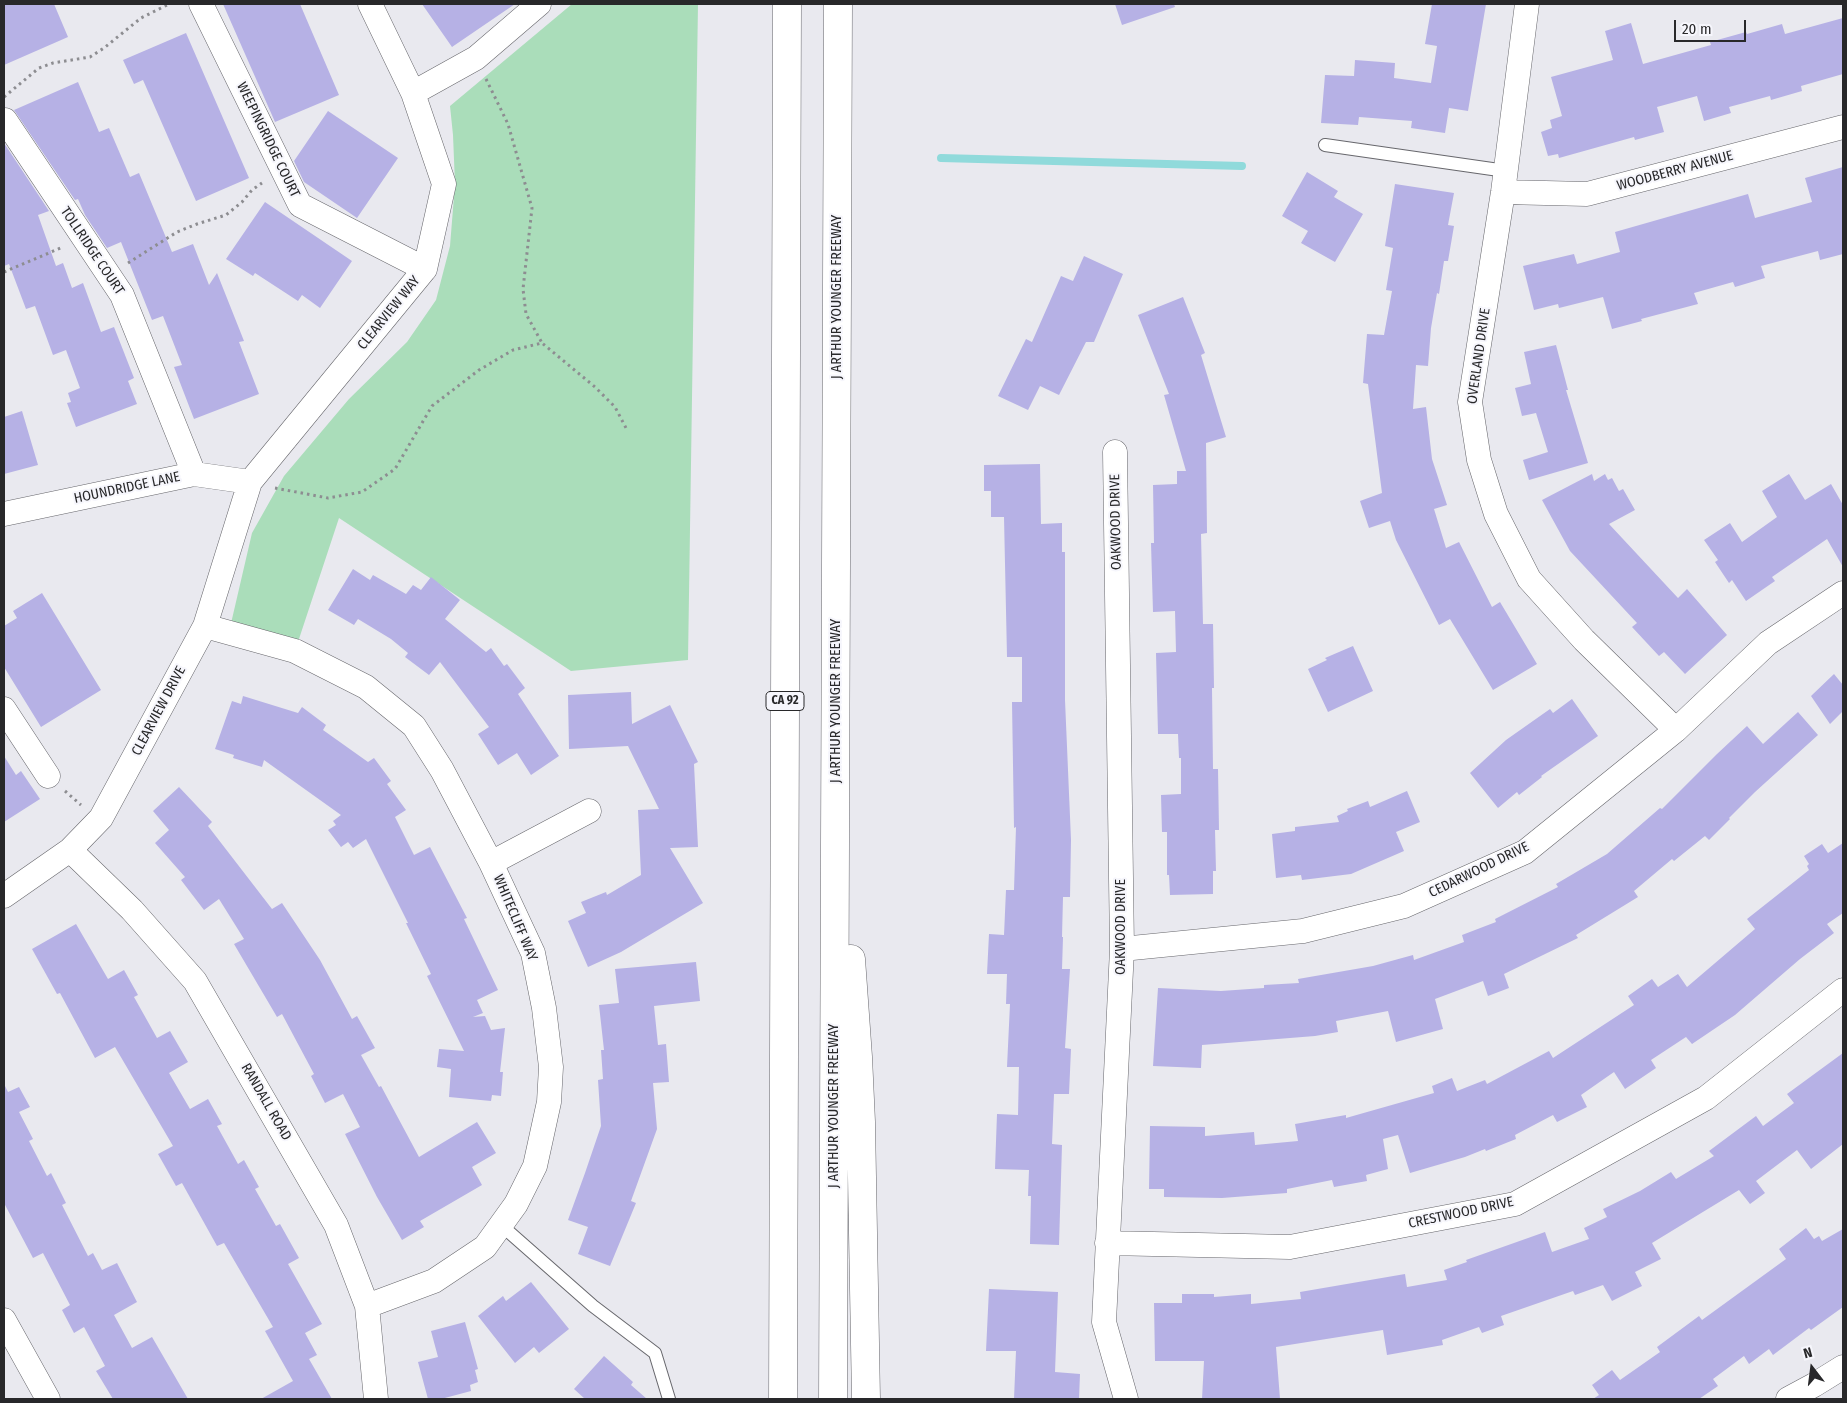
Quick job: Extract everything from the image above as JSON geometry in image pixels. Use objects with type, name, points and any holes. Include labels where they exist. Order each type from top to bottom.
[{"type":"highway","name":"CA 92","points":[[783,1399],[788,4]]},
{"type":"highway","name":"J ARTHUR YOUNGER FREEWAY","points":[[833,1399],[838,4]]},
{"type":"highway","points":[[836,775],[858,1057],[866,1399]]},
{"type":"street","name":"WEEPINGRIDGE COURT","points":[[201,4],[300,205],[425,269]]},
{"type":"street","name":"CLEARVIEW WAY","points":[[250,482],[425,269],[444,184],[413,93],[370,4]]},
{"type":"street","points":[[413,93],[476,58],[539,4]]},
{"type":"street","name":"OVERLAND DRIVE","points":[[1527,4],[1504,182],[1470,402],[1479,460],[1496,514],[1529,579],[1584,640],[1676,730]]},
{"type":"street","name":"TOLLRIDGE COURT","points":[[5,120],[122,295],[194,474]]},
{"type":"street","name":"WOODBERRY AVENUE","points":[[1504,182],[1587,194],[1843,127]]},
{"type":"street","name":"OAKWOOD DRIVE","points":[[1116,452],[1122,949],[1104,1322],[1126,1399]]},
{"type":"street","name":"HOUNDRIDGE LANE","points":[[4,514],[194,474],[250,482]]},
{"type":"street","name":"CLEARVIEW DRIVE","points":[[4,896],[70,850],[101,818],[205,626],[250,482]]},
{"type":"street","name":"CEDARWOOD DRIVE","points":[[1122,949],[1303,931],[1404,906],[1525,852],[1676,730],[1768,643],[1843,594]]},
{"type":"street","name":"WHITECLIFF WAY","points":[[205,626],[295,651],[366,687],[414,726],[442,770],[491,862],[532,953],[544,1008],[551,1068],[549,1102],[535,1166],[516,1204],[485,1247],[434,1281],[368,1306]]},
{"type":"street","points":[[4,709],[48,776]]},
{"type":"street","points":[[491,862],[589,811]]},
{"type":"street","name":"RANDALL ROAD","points":[[70,850],[132,910],[195,981],[336,1225],[368,1306],[376,1399]]},
{"type":"street","name":"CRESTWOOD DRIVE","points":[[1107,1243],[1290,1247],[1515,1204],[1706,1098],[1843,990]]},
{"type":"street","points":[[4,1320],[48,1399]]},
{"type":"street","points":[[1788,1399],[1819,1392],[1843,1367]]},
{"type":"lane","points":[[1325,145],[1504,182]]},
{"type":"lane","points":[[500,1225],[593,1306],[655,1353],[669,1399]]},
{"type":"path","points":[[4,97],[39,68],[53,63],[90,57],[141,18],[169,4]]},
{"type":"path","points":[[476,58],[508,124],[532,208],[523,289],[526,314],[542,343],[602,393],[615,407],[626,428]]},
{"type":"path","points":[[112,279],[131,259],[176,232],[226,214],[242,202],[252,190],[283,172]]},
{"type":"path","points":[[4,272],[84,238]]},
{"type":"path","points":[[250,482],[328,498],[362,492],[395,469],[432,406],[479,370],[513,350],[542,343]]},
{"type":"path","points":[[48,776],[78,803],[101,818]]},
{"type":"green space","points":[[572,4],[698,4],[688,660],[571,671],[339,518],[295,651],[229,632],[252,533],[284,476],[349,399],[407,342],[436,300],[450,246],[455,184],[450,106]]},
{"type":"building","points":[[4,4],[54,4],[68,37],[4,65]]},
{"type":"building","points":[[223,4],[300,4],[339,95],[275,122]]},
{"type":"building","points":[[422,4],[515,4],[452,47]]},
{"type":"building","points":[[1115,4],[1174,4],[1175,7],[1122,25]]},
{"type":"building","points":[[1432,4],[1486,4],[1468,111],[1449,108],[1445,133],[1411,128],[1412,121],[1359,117],[1358,125],[1321,123],[1325,75],[1354,76],[1355,60],[1395,63],[1394,78],[1431,83],[1437,46],[1425,44]]},
{"type":"building","points":[[1843,18],[1843,74],[1801,86],[1802,91],[1771,100],[1770,96],[1729,107],[1731,113],[1704,121],[1697,96],[1657,107],[1664,132],[1635,140],[1634,137],[1559,158],[1558,154],[1548,156],[1541,132],[1552,128],[1550,120],[1562,116],[1551,77],[1613,60],[1605,31],[1631,23],[1643,64],[1711,45],[1710,42],[1746,32],[1747,34],[1782,24],[1785,34]]},
{"type":"building","points":[[186,33],[249,178],[196,201],[143,80],[134,84],[123,60]]},
{"type":"building","points":[[78,82],[99,132],[109,128],[130,177],[139,173],[172,252],[193,244],[209,285],[217,273],[244,341],[239,342],[259,394],[194,419],[174,367],[182,365],[163,316],[152,320],[121,242],[107,248],[85,215],[78,199],[75,200],[14,110]]},
{"type":"building","points":[[328,111],[398,158],[357,218],[304,182],[294,161]]},
{"type":"building","points":[[4,143],[49,211],[38,215],[56,266],[63,263],[72,288],[83,283],[101,332],[114,327],[134,378],[128,381],[137,404],[76,427],[67,403],[71,402],[68,393],[80,388],[66,350],[53,355],[35,306],[26,309],[9,264],[4,266]]},
{"type":"building","points":[[1843,167],[1843,254],[1820,260],[1818,251],[1761,266],[1765,278],[1735,287],[1733,282],[1694,293],[1698,304],[1641,319],[1642,321],[1612,329],[1603,297],[1559,308],[1558,304],[1534,310],[1523,266],[1574,254],[1577,264],[1620,252],[1615,232],[1748,194],[1755,218],[1812,202],[1805,178]]},
{"type":"building","points":[[1307,172],[1338,191],[1334,197],[1363,214],[1335,262],[1301,243],[1308,231],[1282,216]]},
{"type":"building","points":[[1395,184],[1454,193],[1448,225],[1454,226],[1448,261],[1444,261],[1439,294],[1437,293],[1431,328],[1428,366],[1416,365],[1413,409],[1426,407],[1432,459],[1447,505],[1434,509],[1446,548],[1459,542],[1492,607],[1500,602],[1537,664],[1493,690],[1450,619],[1439,625],[1396,540],[1390,521],[1369,528],[1360,501],[1382,493],[1368,384],[1363,383],[1367,334],[1384,335],[1392,291],[1386,290],[1393,248],[1385,246]]},
{"type":"building","points":[[265,202],[352,261],[320,308],[302,295],[298,301],[255,273],[253,276],[226,259]]},
{"type":"building","points":[[1084,256],[1123,274],[1094,342],[1086,342],[1059,395],[1040,386],[1028,410],[998,396],[1026,339],[1032,342],[1061,276],[1073,281]]},
{"type":"building","points":[[1183,297],[1205,353],[1201,355],[1226,437],[1206,443],[1207,533],[1201,534],[1203,624],[1213,624],[1213,769],[1218,769],[1219,830],[1215,830],[1216,871],[1213,871],[1213,894],[1170,895],[1169,875],[1167,875],[1167,832],[1162,832],[1161,795],[1181,794],[1181,758],[1179,758],[1178,734],[1158,734],[1156,653],[1176,652],[1175,611],[1153,612],[1151,543],[1154,543],[1153,485],[1177,484],[1177,471],[1186,471],[1164,395],[1169,394],[1138,315]]},
{"type":"building","points":[[1556,345],[1568,390],[1566,390],[1588,463],[1529,480],[1523,460],[1548,452],[1536,413],[1522,416],[1515,388],[1531,384],[1524,352]]},
{"type":"building","points":[[22,411],[38,465],[4,474],[4,417]]},
{"type":"building","points":[[1040,464],[1041,524],[1062,523],[1062,552],[1065,552],[1065,700],[1071,840],[1070,897],[1063,897],[1062,969],[1070,969],[1065,1048],[1071,1049],[1069,1094],[1054,1094],[1052,1144],[1062,1145],[1059,1245],[1030,1244],[1031,1196],[1028,1196],[1029,1170],[995,1169],[997,1114],[1018,1115],[1019,1067],[1007,1067],[1010,1004],[1006,1004],[1007,974],[987,974],[989,934],[1004,935],[1006,890],[1014,890],[1016,827],[1014,828],[1012,702],[1022,702],[1022,657],[1007,657],[1004,517],[991,517],[991,491],[984,491],[984,465]]},
{"type":"building","points":[[1592,474],[1594,481],[1605,474],[1608,480],[1612,478],[1619,491],[1623,489],[1635,510],[1609,524],[1678,598],[1687,589],[1727,635],[1685,674],[1664,652],[1659,656],[1632,627],[1637,623],[1570,551],[1542,500]]},
{"type":"building","points":[[1789,474],[1805,500],[1831,484],[1843,505],[1843,567],[1827,539],[1772,577],[1775,581],[1746,601],[1732,580],[1729,583],[1715,562],[1718,560],[1704,540],[1730,523],[1742,542],[1777,517],[1762,491]]},
{"type":"building","points":[[353,569],[370,580],[373,575],[406,594],[413,585],[421,590],[431,577],[460,600],[445,619],[486,652],[491,648],[504,666],[507,664],[525,688],[518,694],[559,756],[531,775],[517,753],[498,765],[478,734],[489,727],[440,662],[429,675],[405,657],[408,653],[391,639],[358,619],[354,625],[328,610]]},
{"type":"building","points":[[42,593],[101,690],[41,727],[4,667],[4,626],[17,618],[13,611]]},
{"type":"building","points":[[1353,646],[1373,691],[1328,712],[1308,669],[1327,660],[1325,658]]},
{"type":"building","points":[[1834,674],[1843,685],[1843,711],[1830,724],[1811,696]]},
{"type":"building","points":[[631,692],[632,724],[670,705],[698,762],[694,764],[698,847],[670,848],[703,903],[621,952],[588,967],[568,921],[586,913],[581,902],[606,892],[607,895],[641,875],[638,810],[659,809],[628,746],[569,749],[568,695]]},
{"type":"building","points":[[243,696],[298,713],[302,707],[326,725],[323,730],[368,762],[374,758],[391,781],[387,784],[406,810],[395,817],[414,855],[430,847],[467,918],[464,919],[498,990],[477,1000],[483,1013],[473,1017],[485,1016],[491,1030],[505,1028],[500,1072],[503,1072],[501,1096],[492,1095],[491,1101],[449,1097],[451,1069],[437,1067],[439,1049],[464,1051],[427,976],[431,974],[406,923],[408,923],[366,839],[353,848],[348,842],[341,847],[328,830],[336,825],[333,821],[341,815],[264,760],[262,767],[233,758],[234,755],[215,749],[232,701],[241,704]]},
{"type":"building","points":[[1572,699],[1598,736],[1541,776],[1519,795],[1517,792],[1498,808],[1470,773],[1506,740],[1550,709],[1553,713]]},
{"type":"building","points":[[1798,712],[1818,735],[1755,792],[1709,840],[1705,836],[1674,861],[1672,859],[1634,891],[1638,897],[1576,935],[1578,938],[1504,974],[1509,988],[1488,996],[1483,981],[1435,999],[1443,1029],[1396,1042],[1388,1011],[1336,1021],[1338,1032],[1315,1036],[1202,1045],[1201,1068],[1153,1066],[1158,988],[1221,991],[1264,988],[1264,985],[1299,983],[1298,979],[1373,966],[1413,955],[1414,960],[1464,942],[1462,935],[1496,922],[1495,919],[1558,887],[1556,884],[1607,854],[1660,808],[1662,809],[1747,726],[1763,744]]},
{"type":"building","points":[[4,756],[16,775],[21,771],[40,799],[4,822]]},
{"type":"building","points":[[179,787],[212,822],[208,826],[272,909],[282,903],[320,960],[352,1019],[357,1016],[375,1048],[361,1055],[379,1087],[381,1086],[419,1157],[477,1122],[496,1153],[472,1167],[482,1185],[420,1221],[424,1227],[402,1240],[377,1197],[345,1134],[360,1127],[343,1094],[325,1103],[311,1076],[314,1074],[282,1014],[277,1017],[234,944],[244,939],[219,899],[204,910],[181,880],[185,877],[155,843],[169,830],[153,811]]},
{"type":"building","points":[[1407,791],[1420,822],[1396,832],[1404,851],[1351,874],[1302,880],[1301,875],[1276,878],[1272,834],[1295,831],[1295,827],[1339,822],[1337,816],[1348,811],[1347,809],[1368,801],[1370,807]]},
{"type":"building","points":[[1843,843],[1843,913],[1827,924],[1834,933],[1800,959],[1735,1015],[1692,1044],[1686,1037],[1651,1060],[1656,1068],[1625,1089],[1614,1072],[1581,1095],[1587,1107],[1557,1122],[1553,1115],[1515,1135],[1516,1139],[1486,1151],[1485,1149],[1465,1157],[1410,1173],[1398,1135],[1383,1139],[1388,1169],[1366,1175],[1367,1181],[1334,1187],[1332,1180],[1287,1189],[1287,1193],[1222,1198],[1164,1197],[1164,1189],[1149,1189],[1150,1126],[1205,1127],[1205,1136],[1254,1132],[1255,1145],[1298,1141],[1295,1124],[1346,1115],[1346,1118],[1434,1093],[1432,1086],[1452,1078],[1457,1091],[1485,1080],[1487,1084],[1549,1051],[1553,1058],[1634,1005],[1628,996],[1652,979],[1658,987],[1678,974],[1687,987],[1755,929],[1747,919],[1809,870],[1807,866],[1809,864],[1804,856],[1822,844],[1828,853]]},
{"type":"building","points":[[76,924],[108,979],[124,970],[138,995],[134,997],[157,1038],[170,1031],[188,1062],[169,1073],[190,1109],[208,1099],[222,1124],[217,1126],[238,1164],[244,1160],[259,1187],[255,1189],[276,1226],[280,1224],[299,1258],[288,1264],[322,1324],[305,1333],[317,1355],[309,1359],[332,1399],[261,1399],[293,1381],[265,1331],[273,1327],[224,1243],[217,1246],[182,1183],[176,1186],[158,1154],[173,1146],[115,1047],[95,1058],[60,993],[57,994],[32,949]]},
{"type":"building","points":[[696,962],[700,1001],[654,1006],[658,1045],[666,1044],[669,1082],[653,1083],[657,1129],[631,1201],[636,1203],[610,1266],[578,1254],[588,1227],[568,1220],[601,1126],[598,1080],[603,1079],[601,1050],[604,1050],[599,1005],[619,1003],[615,969]]},
{"type":"building","points":[[1843,1053],[1843,1144],[1811,1169],[1797,1150],[1756,1181],[1765,1193],[1750,1204],[1739,1190],[1652,1243],[1661,1259],[1635,1272],[1642,1286],[1612,1301],[1603,1285],[1575,1295],[1573,1291],[1501,1316],[1504,1325],[1482,1333],[1479,1327],[1442,1340],[1443,1345],[1387,1355],[1383,1330],[1276,1347],[1280,1399],[1202,1399],[1204,1361],[1155,1361],[1154,1303],[1182,1303],[1182,1294],[1214,1294],[1214,1297],[1251,1294],[1251,1304],[1301,1299],[1300,1292],[1405,1274],[1407,1287],[1447,1280],[1444,1270],[1467,1262],[1466,1260],[1545,1232],[1552,1252],[1589,1239],[1584,1228],[1607,1217],[1603,1209],[1640,1191],[1671,1172],[1676,1179],[1714,1156],[1709,1151],[1756,1116],[1763,1126],[1794,1103],[1787,1094]]},
{"type":"building","points":[[4,1084],[8,1092],[19,1087],[30,1107],[19,1112],[33,1139],[29,1141],[47,1176],[51,1173],[66,1203],[62,1205],[88,1256],[93,1253],[102,1270],[117,1263],[137,1302],[114,1315],[132,1348],[152,1337],[188,1399],[113,1399],[96,1371],[105,1366],[84,1327],[74,1333],[62,1310],[70,1305],[43,1253],[33,1258],[4,1203]]},
{"type":"building","points":[[1806,1228],[1814,1239],[1819,1236],[1822,1241],[1843,1229],[1843,1307],[1811,1330],[1809,1328],[1773,1355],[1769,1349],[1749,1364],[1744,1356],[1713,1379],[1718,1386],[1699,1399],[1593,1399],[1599,1395],[1592,1385],[1612,1370],[1620,1380],[1660,1352],[1657,1347],[1699,1316],[1702,1320],[1786,1259],[1779,1249]]},
{"type":"building","points":[[531,1282],[569,1329],[539,1353],[534,1347],[515,1363],[478,1316],[503,1296],[506,1301]]},
{"type":"building","points":[[989,1289],[1058,1292],[1055,1372],[1080,1374],[1079,1399],[1014,1399],[1016,1351],[986,1351]]},
{"type":"building","points":[[465,1322],[478,1369],[475,1370],[478,1382],[470,1385],[471,1391],[441,1399],[428,1399],[418,1362],[438,1357],[431,1331]]},
{"type":"building","points":[[604,1356],[633,1382],[631,1385],[647,1399],[585,1399],[574,1389]]},
{"type":"waterway","points":[[941,158],[1242,166]]}]
